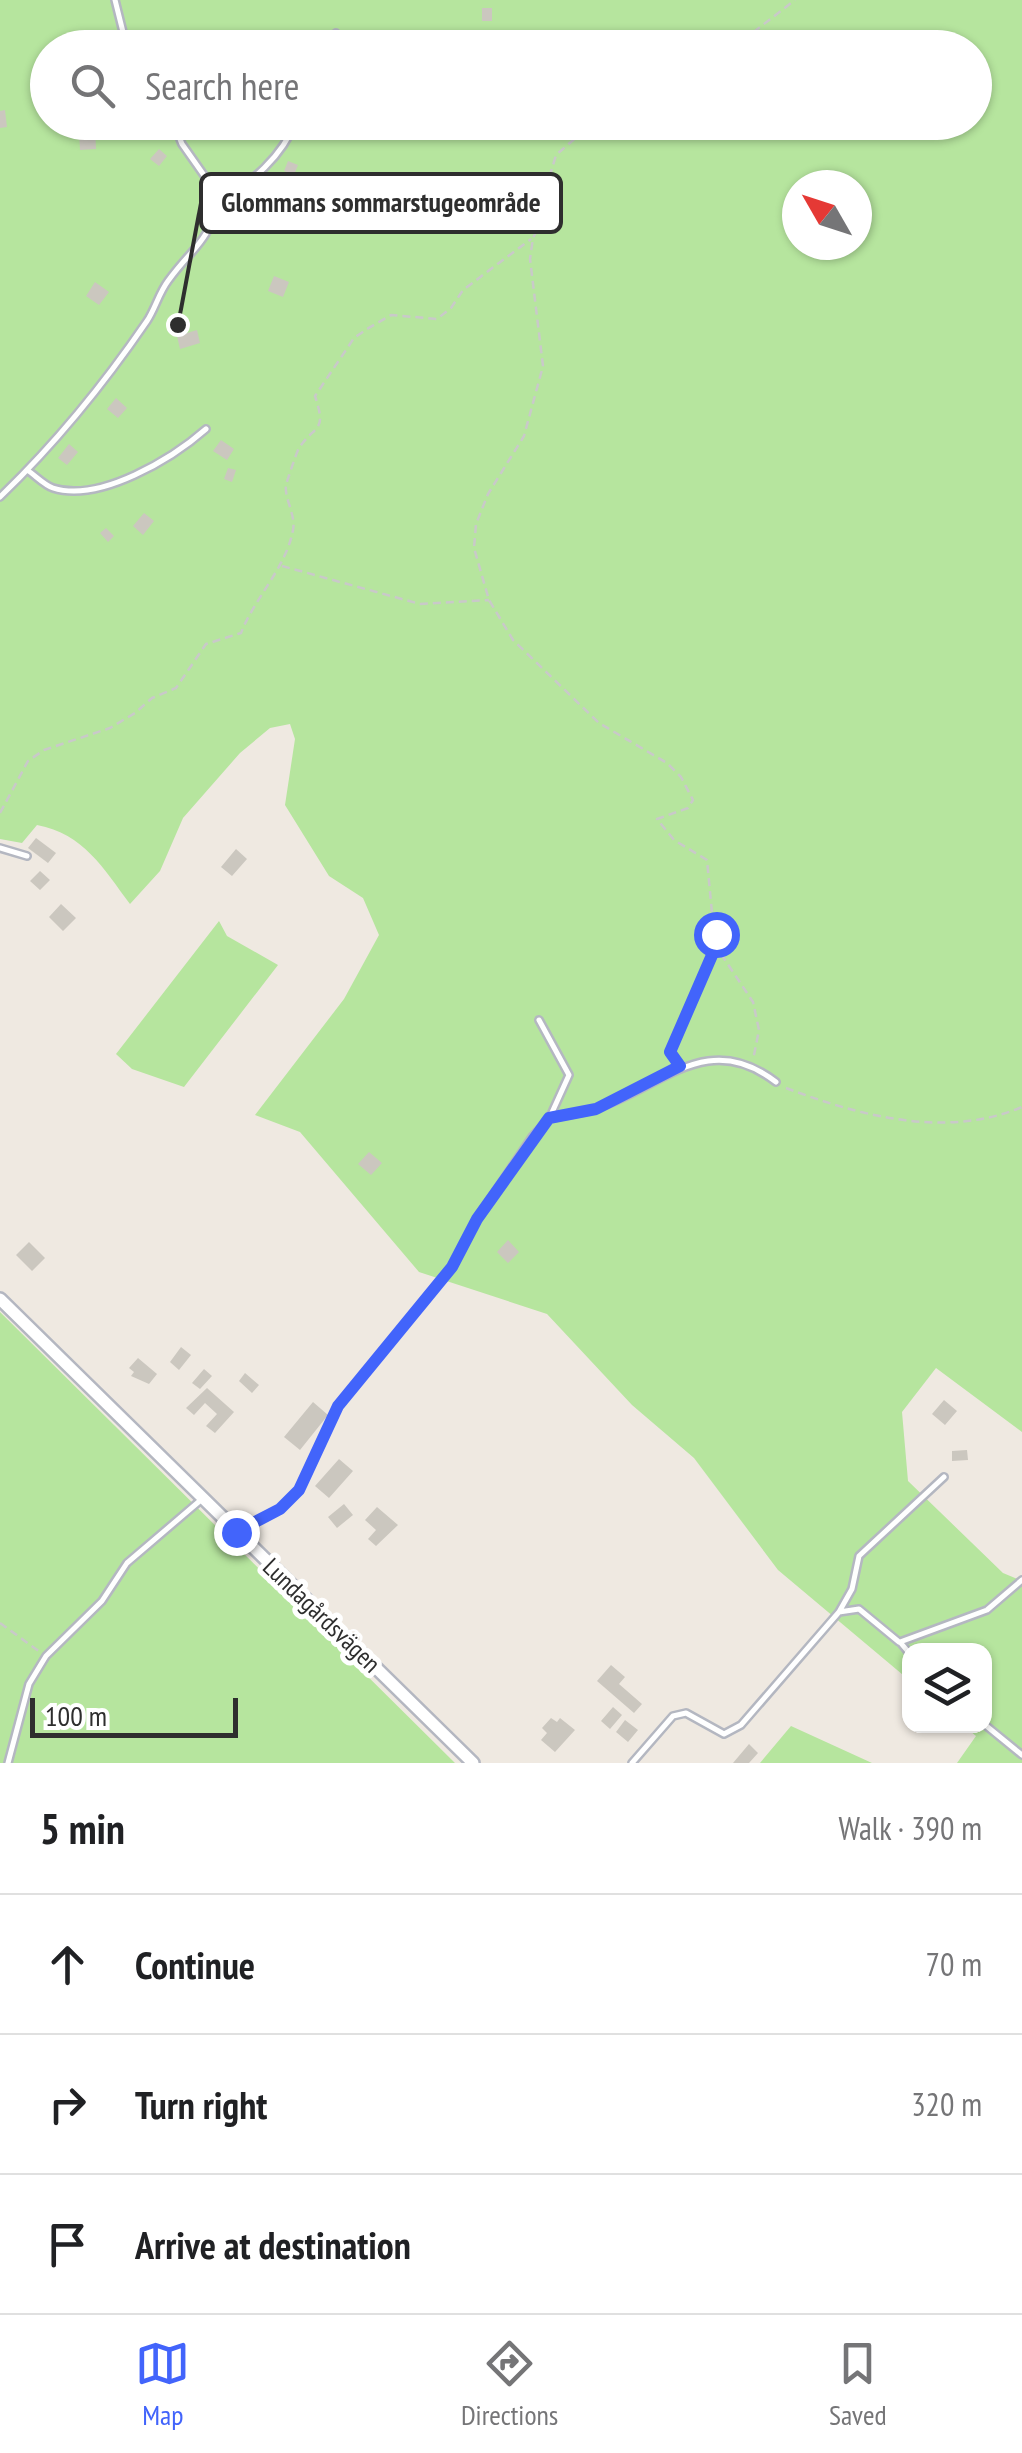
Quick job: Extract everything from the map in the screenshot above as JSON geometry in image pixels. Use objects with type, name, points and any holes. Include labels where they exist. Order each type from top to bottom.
[{"type":"street","name":"Lundagårdsvägen","points":[[0,1299],[473,1763]]},
{"type":"lane","points":[[115,0],[122,30]]},
{"type":"lane","points":[[180,140],[220,198]]},
{"type":"lane","points":[[0,497],[99,389],[149,318],[166,284],[204,243],[220,198],[245,184],[289,140]]},
{"type":"lane","points":[[27,470],[52,488],[95,487],[139,474],[178,454],[206,429]]},
{"type":"lane","points":[[0,848],[27,856]]},
{"type":"lane","points":[[236,1532],[280,1509],[299,1490],[338,1406],[452,1267],[477,1219],[549,1118],[570,1075],[540,1020]]},
{"type":"lane","points":[[549,1118],[596,1109],[680,1066],[707,1060],[752,1068],[776,1082]]},
{"type":"lane","points":[[632,1763],[673,1716],[686,1713],[724,1734],[730,1732],[839,1612],[852,1589],[860,1556],[944,1477]]},
{"type":"lane","points":[[8,1763],[26,1695],[46,1656],[102,1601],[128,1562],[202,1498]]},
{"type":"lane","points":[[900,1642],[987,1610],[1022,1580]]},
{"type":"lane","points":[[839,1612],[859,1609],[902,1644]]},
{"type":"lane","points":[[992,1731],[1022,1756]]},
{"type":"path","points":[[756,30],[795,0]]},
{"type":"path","points":[[0,813],[28,761],[44,750],[110,728],[136,713],[152,698],[176,688],[206,644],[241,633],[257,598],[280,566],[294,527],[286,486],[297,450],[319,430],[322,417],[315,396],[354,338],[391,314],[437,319],[452,308],[463,290],[532,238],[550,206],[548,182],[556,154],[573,140]]},
{"type":"path","points":[[532,238],[531,278],[543,366],[524,436],[488,494],[476,524],[474,548],[489,600],[530,659],[552,675],[599,722],[666,762],[690,790],[693,800],[688,808],[657,819],[674,840],[707,860],[716,946],[753,1002],[759,1030],[752,1068]]},
{"type":"path","points":[[280,566],[420,604],[489,600]]},
{"type":"path","points":[[680,1066],[670,1052],[716,946]]},
{"type":"path","points":[[776,1082],[870,1116],[924,1122],[985,1121],[1022,1108]]},
{"type":"path","points":[[0,1624],[46,1656]]},
{"type":"green space","points":[[0,0],[1022,0],[1022,1432],[936,1368],[902,1412],[908,1481],[1003,1573],[1022,1581],[1022,1763],[957,1763],[976,1736],[972,1733],[992,1733],[992,1643],[902,1643],[902,1674],[778,1570],[694,1458],[632,1405],[547,1314],[419,1272],[300,1132],[255,1115],[344,999],[379,935],[363,898],[329,876],[285,805],[295,739],[290,724],[270,728],[240,753],[183,818],[160,871],[130,904],[80,844],[37,825],[22,843],[0,839]]},
{"type":"green space","points":[[219,921],[227,936],[278,965],[184,1087],[132,1069],[116,1054]]},
{"type":"green space","points":[[0,1312],[455,1763],[0,1763]]},
{"type":"green space","points":[[791,1726],[872,1763],[760,1763]]},
{"type":"building","points":[[482,8],[492,8],[492,21],[482,21]]},
{"type":"building","points":[[5,110],[7,127],[0,128],[0,111]]},
{"type":"building","points":[[80,140],[96,140],[96,149],[80,150]]},
{"type":"building","points":[[159,149],[167,156],[159,166],[150,159]]},
{"type":"building","points":[[288,161],[298,165],[294,175],[284,171]]},
{"type":"building","points":[[274,276],[289,282],[283,297],[268,291]]},
{"type":"building","points":[[95,282],[109,292],[99,305],[86,296]]},
{"type":"building","points":[[197,330],[200,343],[180,349],[177,336]]},
{"type":"building","points":[[116,398],[127,408],[118,418],[107,409]]},
{"type":"building","points":[[221,440],[234,449],[227,460],[213,451]]},
{"type":"building","points":[[69,444],[78,452],[67,465],[58,458]]},
{"type":"building","points":[[228,468],[236,470],[232,482],[224,479]]},
{"type":"building","points":[[144,513],[154,521],[143,535],[133,526]]},
{"type":"building","points":[[106,528],[114,536],[108,542],[100,533]]},
{"type":"building","points":[[36,838],[56,853],[48,863],[28,848]]},
{"type":"building","points":[[236,849],[247,859],[232,876],[221,867]]},
{"type":"building","points":[[40,871],[50,880],[40,890],[30,881]]},
{"type":"building","points":[[61,904],[76,918],[63,931],[49,917]]},
{"type":"building","points":[[369,1152],[382,1163],[371,1175],[358,1164]]},
{"type":"building","points":[[508,1240],[519,1252],[508,1263],[497,1252]]},
{"type":"building","points":[[29,1242],[45,1258],[32,1271],[16,1255]]},
{"type":"building","points":[[181,1347],[191,1355],[179,1370],[170,1362]]},
{"type":"building","points":[[138,1358],[157,1374],[149,1384],[131,1376],[134,1372],[129,1368]]},
{"type":"building","points":[[204,1369],[212,1376],[200,1389],[192,1383]]},
{"type":"building","points":[[245,1373],[259,1385],[252,1393],[239,1381]]},
{"type":"building","points":[[207,1388],[234,1412],[215,1433],[206,1426],[217,1414],[205,1403],[194,1415],[186,1408]]},
{"type":"building","points":[[944,1400],[957,1411],[945,1425],[932,1414]]},
{"type":"building","points":[[313,1402],[328,1415],[300,1450],[284,1437]]},
{"type":"building","points":[[967,1450],[968,1460],[952,1461],[952,1451]]},
{"type":"building","points":[[339,1459],[353,1471],[329,1498],[315,1486]]},
{"type":"building","points":[[344,1504],[353,1515],[337,1528],[328,1517]]},
{"type":"building","points":[[377,1507],[398,1525],[376,1546],[368,1539],[376,1530],[365,1520]]},
{"type":"building","points":[[611,1665],[625,1677],[619,1684],[642,1704],[634,1713],[597,1681]]},
{"type":"building","points":[[613,1707],[622,1715],[610,1729],[601,1721]]},
{"type":"building","points":[[551,1718],[557,1722],[560,1718],[575,1730],[555,1752],[541,1740],[547,1733],[542,1728]]},
{"type":"building","points":[[625,1720],[638,1730],[628,1742],[616,1732]]},
{"type":"building","points":[[749,1744],[758,1753],[749,1763],[733,1763]]},
{"type":"place","name":"Glommans sommarstugeområde","points":[[178,325]]},
{"type":"route","points":[[236,1532],[280,1509],[299,1490],[312,1454],[338,1406],[452,1267],[477,1219],[549,1118],[596,1109],[680,1066],[670,1052],[716,946],[716,934]]}]
